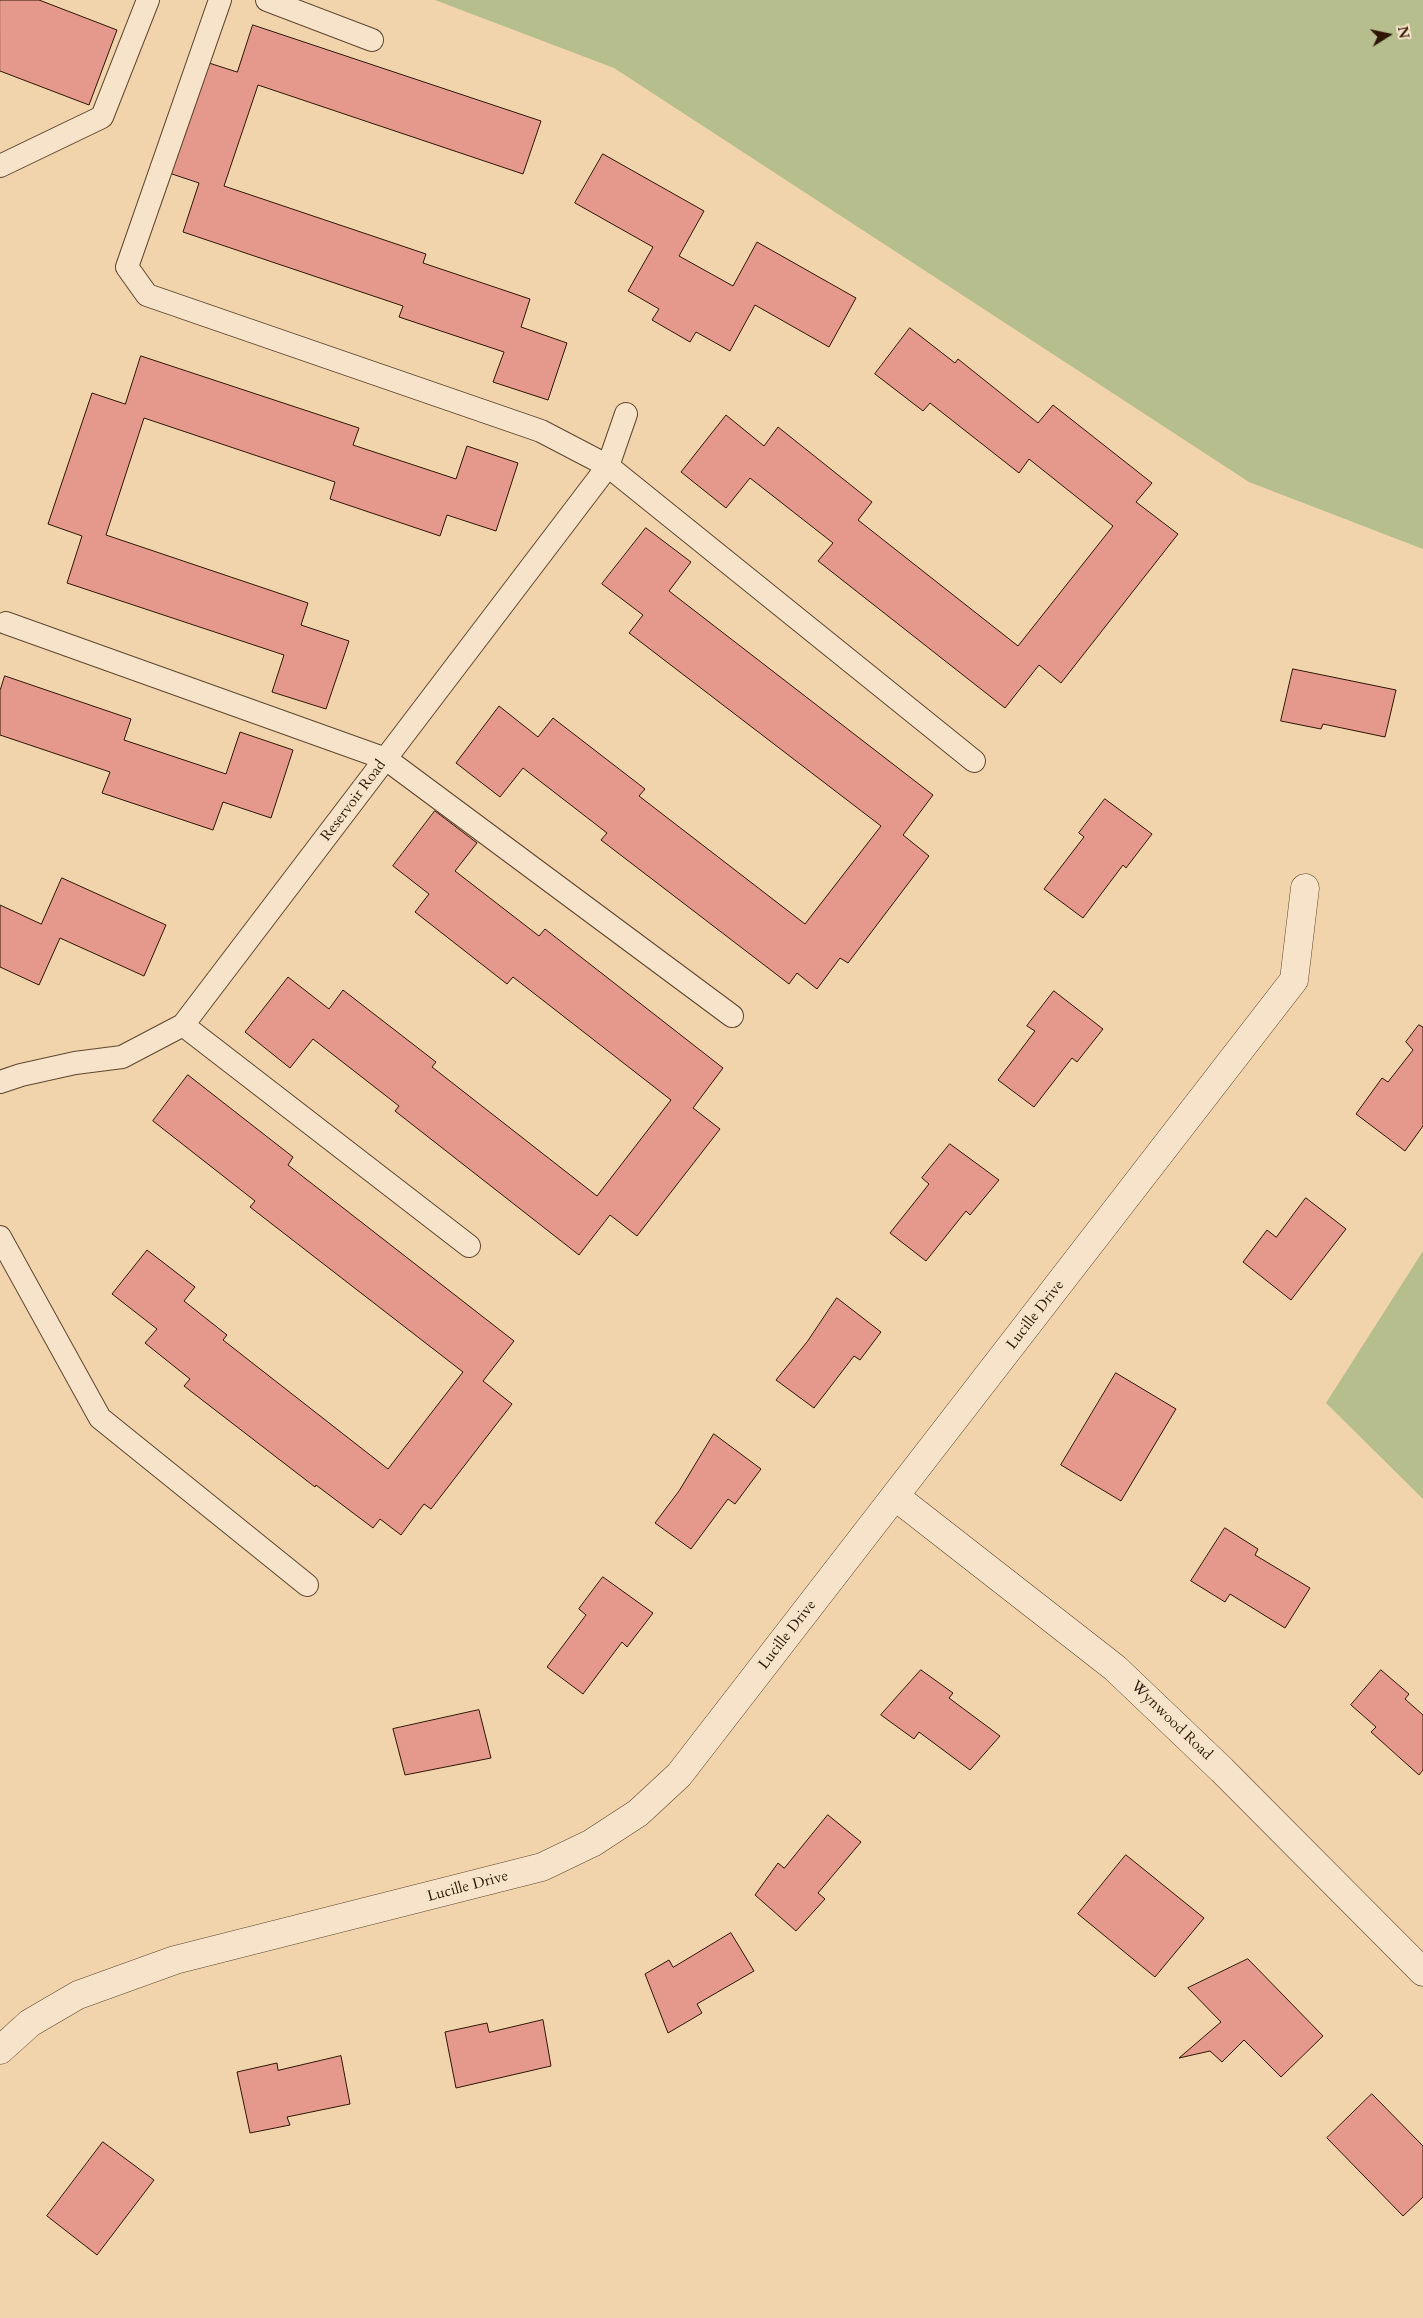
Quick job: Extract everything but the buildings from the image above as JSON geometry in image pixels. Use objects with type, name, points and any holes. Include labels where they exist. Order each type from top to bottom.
[{"type":"street","name":"Lucille Drive","points":[[0,2050],[30,2023],[78,1995],[175,1960],[542,1867],[592,1843],[638,1813],[679,1775],[896,1497],[1294,980],[1304,888]]},
{"type":"street","name":"Wynwood Road","points":[[896,1497],[1116,1668],[1222,1770],[1423,1972]]},
{"type":"lane","points":[[0,166],[102,117],[148,0]]},
{"type":"lane","points":[[220,0],[127,267],[147,295],[541,431],[608,466],[974,760]]},
{"type":"lane","points":[[267,0],[372,40]]},
{"type":"lane","name":"Reservoir Road","points":[[0,1082],[21,1075],[75,1063],[122,1057],[183,1025],[608,466],[626,414]]},
{"type":"lane","points":[[6,623],[386,759],[732,1016]]},
{"type":"lane","points":[[183,1025],[469,1246]]},
{"type":"lane","points":[[0,1237],[100,1418],[307,1585]]},
{"type":"green space","points":[[435,0],[1423,0],[1423,549],[1249,482],[614,68]]},
{"type":"green space","points":[[1423,1251],[1423,1499],[1326,1403]]}]
